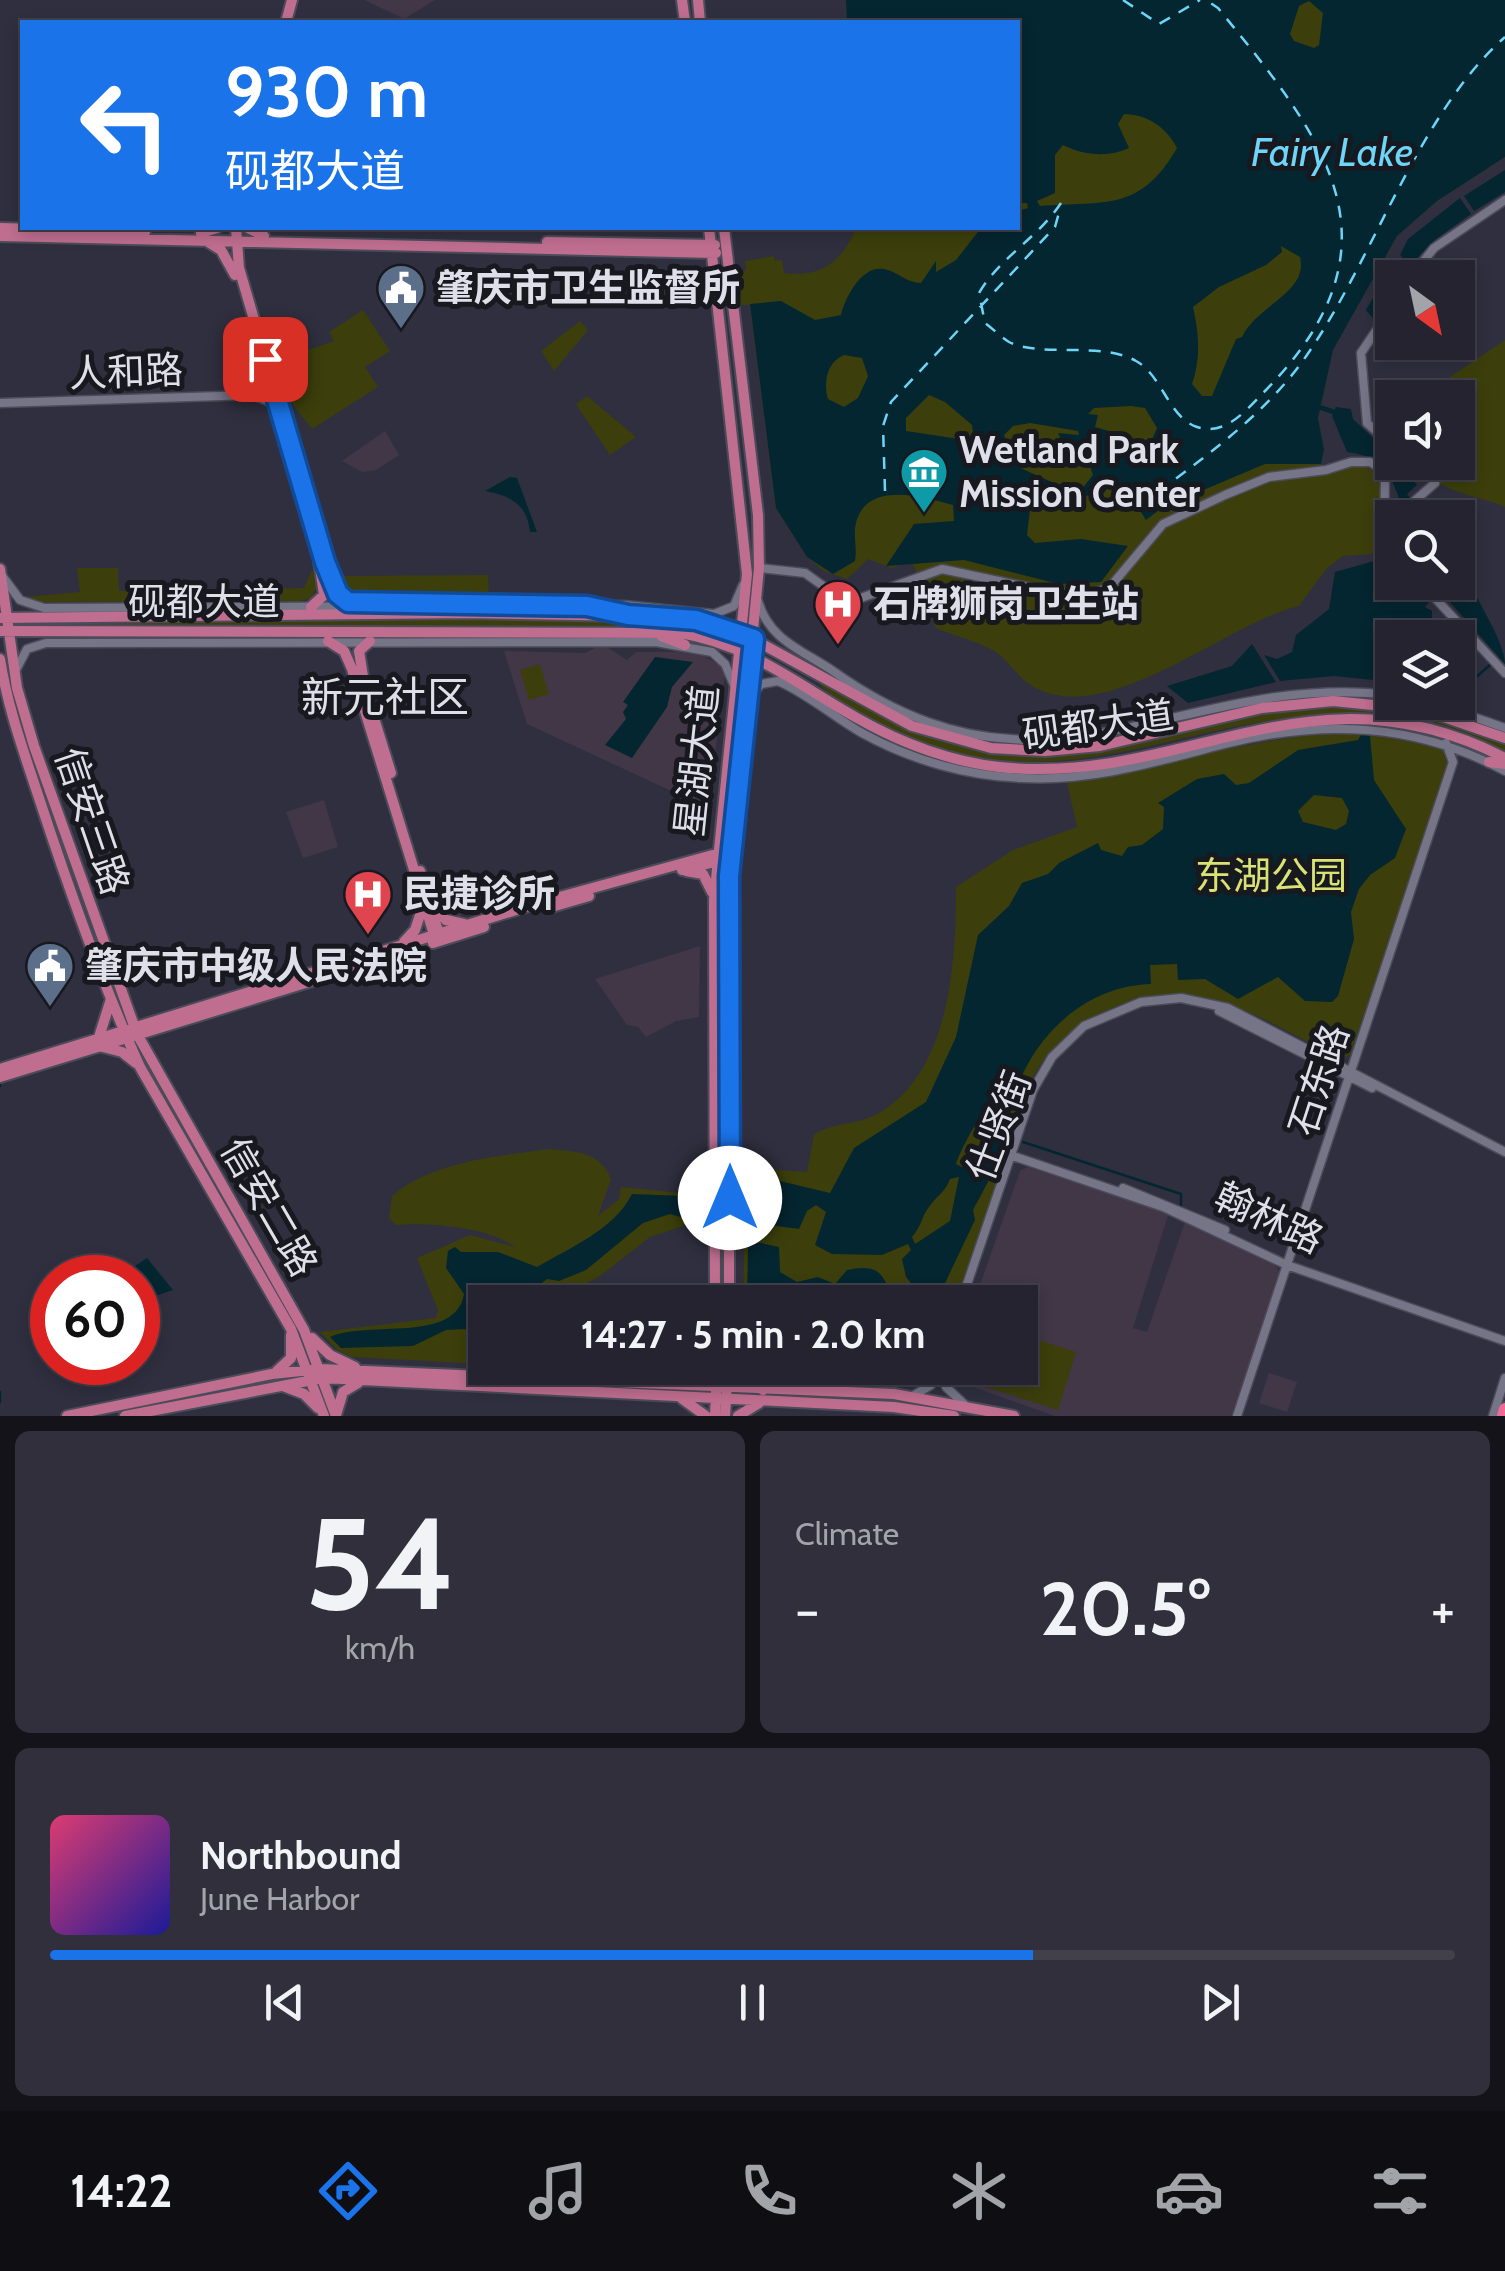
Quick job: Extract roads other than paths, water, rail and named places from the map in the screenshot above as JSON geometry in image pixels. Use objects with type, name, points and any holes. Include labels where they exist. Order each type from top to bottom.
[{"type":"main road","points":[[49,230],[195,236],[212,230]]},
{"type":"main road","points":[[253,230],[273,239]]},
{"type":"main road","points":[[684,249],[704,230]]},
{"type":"main road","name":"星湖大道","points":[[706,230],[758,601],[731,856],[730,1285]]},
{"type":"main road","name":"星湖大道","points":[[715,1285],[714,898],[730,715],[755,572],[758,516],[724,230]]},
{"type":"main road","points":[[234,235],[237,271],[327,576],[324,596],[311,607]]},
{"type":"main road","points":[[0,236],[234,235],[726,248]]},
{"type":"main road","points":[[195,236],[221,250],[237,271]]},
{"type":"main road","points":[[237,271],[247,252],[273,239]]},
{"type":"main road","points":[[684,249],[702,263],[714,287]]},
{"type":"main road","points":[[242,287],[264,378],[327,576],[338,594],[355,605]]},
{"type":"main road","points":[[722,348],[737,346]]},
{"type":"main road","name":"信安三路","points":[[0,571],[6,673]]},
{"type":"main road","name":"砚都大道","points":[[3,618],[468,613],[681,618],[742,633],[912,726],[972,744],[1045,752],[1118,743],[1236,714],[1332,702],[1375,707]]},
{"type":"main road","points":[[70,616],[73,632]]},
{"type":"main road","points":[[681,618],[683,639]]},
{"type":"main road","name":"砚都大道","points":[[4,631],[651,632],[739,648],[906,743],[998,767],[1086,765],[1261,726],[1335,718],[1375,720]]},
{"type":"main road","points":[[328,642],[344,651],[356,669],[436,937]]},
{"type":"main road","points":[[356,669],[360,651],[370,642]]},
{"type":"main road","name":"信安三路","points":[[0,659],[54,846],[130,1032]]},
{"type":"main road","points":[[810,670],[810,688]]},
{"type":"main road","points":[[730,715],[744,709]]},
{"type":"main road","name":"砚都大道","points":[[1383,720],[1434,730],[1505,764]]},
{"type":"main road","name":"砚都大道","points":[[1455,720],[1505,738]]},
{"type":"main road","points":[[1488,762],[1505,764]]},
{"type":"main road","points":[[456,932],[468,925],[674,868],[731,856]]},
{"type":"main road","points":[[0,1070],[397,947],[674,868],[703,874],[714,898]]},
{"type":"main road","points":[[426,902],[441,917],[468,925]]},
{"type":"main road","points":[[397,947],[415,930],[426,902]]},
{"type":"main road","points":[[0,1078],[103,1040],[118,1001],[156,1024],[168,1025],[436,937]]},
{"type":"main road","points":[[103,1040],[144,1063],[152,1040],[168,1025]]},
{"type":"main road","name":"信安二路","points":[[130,1032],[268,1278],[304,1330],[324,1416]]},
{"type":"main road","name":"信安二路","points":[[268,1278],[336,1416]]},
{"type":"main road","points":[[125,1416],[274,1379],[291,1358],[291,1329]]},
{"type":"main road","points":[[304,1330],[330,1355],[362,1375],[453,1385],[610,1387],[862,1399],[911,1396],[1013,1416]]},
{"type":"main road","points":[[67,1416],[316,1374],[453,1372],[610,1387]]},
{"type":"main road","points":[[453,1372],[453,1385]]},
{"type":"main road","points":[[336,1416],[343,1392],[362,1375]]},
{"type":"main road","points":[[274,1379],[304,1394],[324,1416]]},
{"type":"main road","points":[[675,1390],[682,1385]]},
{"type":"main road","points":[[720,1385],[725,1416]]},
{"type":"main road","points":[[715,1416],[725,1385]]},
{"type":"main road","points":[[751,1385],[764,1396]]},
{"type":"main road","points":[[675,1390],[706,1416]]},
{"type":"main road","points":[[738,1416],[764,1396]]},
{"type":"main road","points":[[862,1399],[954,1416]]},
{"type":"street","points":[[1424,260],[1434,248],[1505,200]]},
{"type":"street","points":[[1375,336],[1360,362],[1367,422],[1375,429]]},
{"type":"street","points":[[264,378],[253,395],[272,403]]},
{"type":"street","name":"人和路","points":[[0,404],[253,395]]},
{"type":"street","points":[[755,572],[805,572],[847,603],[942,570],[1056,593],[1097,592],[1110,587],[1164,524],[1269,477],[1364,461],[1383,473],[1383,500]]},
{"type":"street","points":[[1416,500],[1433,480]]},
{"type":"street","name":"砚都大道","points":[[0,571],[27,605],[57,608],[661,606],[720,614],[736,602],[755,572]]},
{"type":"street","points":[[1437,600],[1505,672]]},
{"type":"street","points":[[758,601],[778,637],[845,680],[890,706],[978,736],[1048,742],[1134,730],[1270,696],[1342,691],[1375,694]]},
{"type":"street","points":[[468,613],[511,605]]},
{"type":"street","points":[[368,606],[412,615]]},
{"type":"street","points":[[587,606],[628,615]]},
{"type":"street","points":[[122,616],[158,607]]},
{"type":"street","points":[[57,608],[98,616]]},
{"type":"street","points":[[121,632],[156,642]]},
{"type":"street","points":[[274,632],[307,642]]},
{"type":"street","points":[[391,641],[428,632]]},
{"type":"street","points":[[595,640],[626,632]]},
{"type":"street","name":"砚都大道","points":[[6,673],[39,643],[683,639],[718,656],[734,684]]},
{"type":"street","points":[[810,670],[845,680]]},
{"type":"street","points":[[744,709],[761,684],[778,681],[880,742],[925,760],[1023,778],[1104,772],[1227,743],[1334,727],[1414,734]]},
{"type":"street","points":[[810,688],[842,718]]},
{"type":"street","points":[[1236,714],[1270,696]]},
{"type":"street","points":[[890,706],[912,726]]},
{"type":"street","points":[[1475,717],[1505,728]]},
{"type":"street","points":[[1383,720],[1488,762]]},
{"type":"street","points":[[1227,743],[1261,726]]},
{"type":"street","points":[[1446,744],[1455,764],[1473,755]]},
{"type":"street","name":"石东路","points":[[1239,1416],[1455,764]]},
{"type":"street","name":"仕贤街","points":[[969,1285],[1012,1154],[1055,1059],[1095,1024],[1142,1006],[1180,1002],[1226,1013],[1505,1154]]},
{"type":"street","name":"翰林路","points":[[1012,1154],[1165,1201],[1290,1264],[1503,1337]]},
{"type":"street","points":[[1501,1414],[1505,1378]]},
{"type":"street","points":[[911,1396],[931,1385]]},
{"type":"street","points":[[946,1385],[964,1405]]},
{"type":"water","name":"Fairy Lake","points":[[846,0],[1505,0],[1505,157],[1437,201],[1397,236],[1384,260],[1375,260],[1375,275],[1333,350],[1318,418],[1324,450],[1321,464],[1265,464],[1163,507],[1146,520],[1123,484],[1110,484],[1104,493],[1079,497],[1073,503],[1046,496],[1030,509],[1027,535],[1035,543],[1081,539],[1128,546],[1101,582],[1059,584],[964,560],[886,566],[914,524],[954,521],[953,505],[910,495],[869,502],[855,528],[855,561],[833,574],[807,557],[776,508],[750,304],[781,301],[815,320],[841,315],[850,292],[868,273],[883,269],[921,283],[936,261],[936,272],[956,260],[979,230],[1020,230],[1020,210],[1028,208],[1027,203],[1020,203],[1020,20],[847,20]],"holes":[[[1309,1],[1323,13],[1319,45],[1314,48],[1294,41],[1290,34],[1299,6]],[[1124,114],[1141,116],[1168,134],[1177,148],[1163,169],[1135,193],[1119,199],[1040,206],[1037,201],[1055,193],[1055,155],[1063,145],[1095,154],[1129,148],[1118,124]],[[1281,246],[1300,257],[1297,280],[1236,339],[1212,396],[1202,396],[1192,384],[1198,346],[1193,307],[1219,287],[1266,265],[1282,252]],[[844,355],[862,358],[868,376],[858,398],[844,407],[828,399],[826,386],[830,368]],[[929,395],[945,402],[972,425],[973,433],[966,440],[906,431],[906,418]],[[1094,408],[1145,408],[1157,428],[1151,442],[1123,446],[1116,433],[1095,427],[1098,415],[1088,414]],[[1030,423],[1078,431],[1079,435],[1058,433],[1071,460],[1089,463],[1093,475],[1081,490],[1074,492],[1014,465],[1004,435],[1013,426]]]},
{"type":"water","points":[[1505,170],[1505,192],[1474,211],[1464,196]]},
{"type":"water","points":[[1460,198],[1471,214],[1415,260],[1405,260],[1400,255],[1408,239]]},
{"type":"water","points":[[1375,294],[1375,321],[1366,310]]},
{"type":"water","points":[[1336,407],[1351,409],[1353,419],[1375,440],[1375,461],[1347,452],[1332,416]]},
{"type":"water","points":[[510,477],[517,478],[537,532],[530,532],[525,514],[516,503],[485,491]]},
{"type":"water","points":[[1413,480],[1417,485],[1407,494],[1412,500],[1401,500],[1393,482]]},
{"type":"water","points":[[1375,561],[1375,600],[1427,600],[1425,607],[1432,611],[1432,620],[1375,620],[1375,680],[1334,676],[1280,681],[1264,655],[1277,659],[1292,652],[1296,635],[1329,609],[1335,572]]},
{"type":"water","points":[[1475,594],[1493,628],[1505,664],[1475,630],[1475,620],[1466,620],[1448,600],[1475,600]]},
{"type":"water","points":[[1252,644],[1276,682],[1188,703],[1167,686],[1232,666]]},
{"type":"water","points":[[655,657],[693,662],[672,687],[667,707],[632,758],[605,745],[626,719],[623,712],[628,705],[623,702]]},
{"type":"water","name":"东湖公园","points":[[1370,736],[1374,780],[1406,829],[1395,858],[1370,875],[1359,889],[1351,912],[1354,939],[1338,996],[1332,1002],[1305,1001],[1278,977],[1238,999],[1205,979],[1178,980],[1177,964],[1150,965],[1151,984],[1126,987],[1081,1006],[1061,1021],[1030,1060],[1011,1107],[983,1112],[964,1145],[956,1164],[962,1167],[981,1145],[989,1123],[1003,1120],[999,1155],[973,1210],[975,1220],[944,1285],[912,1285],[902,1259],[911,1250],[908,1244],[882,1255],[832,1254],[815,1245],[826,1212],[816,1205],[807,1211],[799,1229],[755,1223],[748,1217],[750,1174],[830,1193],[854,1148],[926,1102],[956,1037],[978,935],[1009,906],[1022,883],[1048,874],[1059,863],[1098,843],[1101,850],[1122,856],[1128,847],[1142,845],[1163,829],[1164,807],[1158,803],[1197,779],[1224,774],[1236,785],[1249,783],[1298,750]],"holes":[[[1314,795],[1342,798],[1349,811],[1346,824],[1336,830],[1303,822],[1298,811]],[[959,1177],[950,1221],[915,1244],[912,1237],[927,1210],[950,1179]]]},
{"type":"water","points":[[632,1194],[684,1196],[692,1208],[684,1218],[670,1214],[643,1223],[586,1270],[559,1281],[547,1279],[539,1285],[468,1285],[468,1331],[446,1330],[413,1346],[341,1348],[330,1337],[346,1332],[428,1325],[445,1319],[457,1310],[464,1294],[446,1268],[448,1251],[455,1247],[461,1252],[498,1252],[537,1267],[602,1228]]},
{"type":"water","points":[[757,1242],[779,1247],[780,1272],[797,1282],[818,1277],[835,1284],[847,1270],[865,1268],[875,1270],[886,1283],[872,1285],[747,1285],[748,1247]]},
{"type":"water","points":[[160,1274],[173,1290],[160,1294]]},
{"type":"waterway","points":[[1322,408],[1334,412]]},
{"type":"waterway","points":[[1475,678],[1491,664]]},
{"type":"waterway","points":[[1023,1142],[1181,1194],[1181,1205]]},
{"type":"waterway","points":[[0,1392],[0,1402]]},
{"type":"place","name":"肇庆市卫生监督所","points":[[401,330]]},
{"type":"place","name":"Wetland Park Mission Center","points":[[924,514]]},
{"type":"place","name":"石牌狮岗卫生站","points":[[838,646]]},
{"type":"place","name":"民捷诊所","points":[[368,936]]},
{"type":"place","name":"肇庆市中级人民法院","points":[[50,1008]]},
{"type":"district","name":"新元社区","points":[[385,697]]}]
